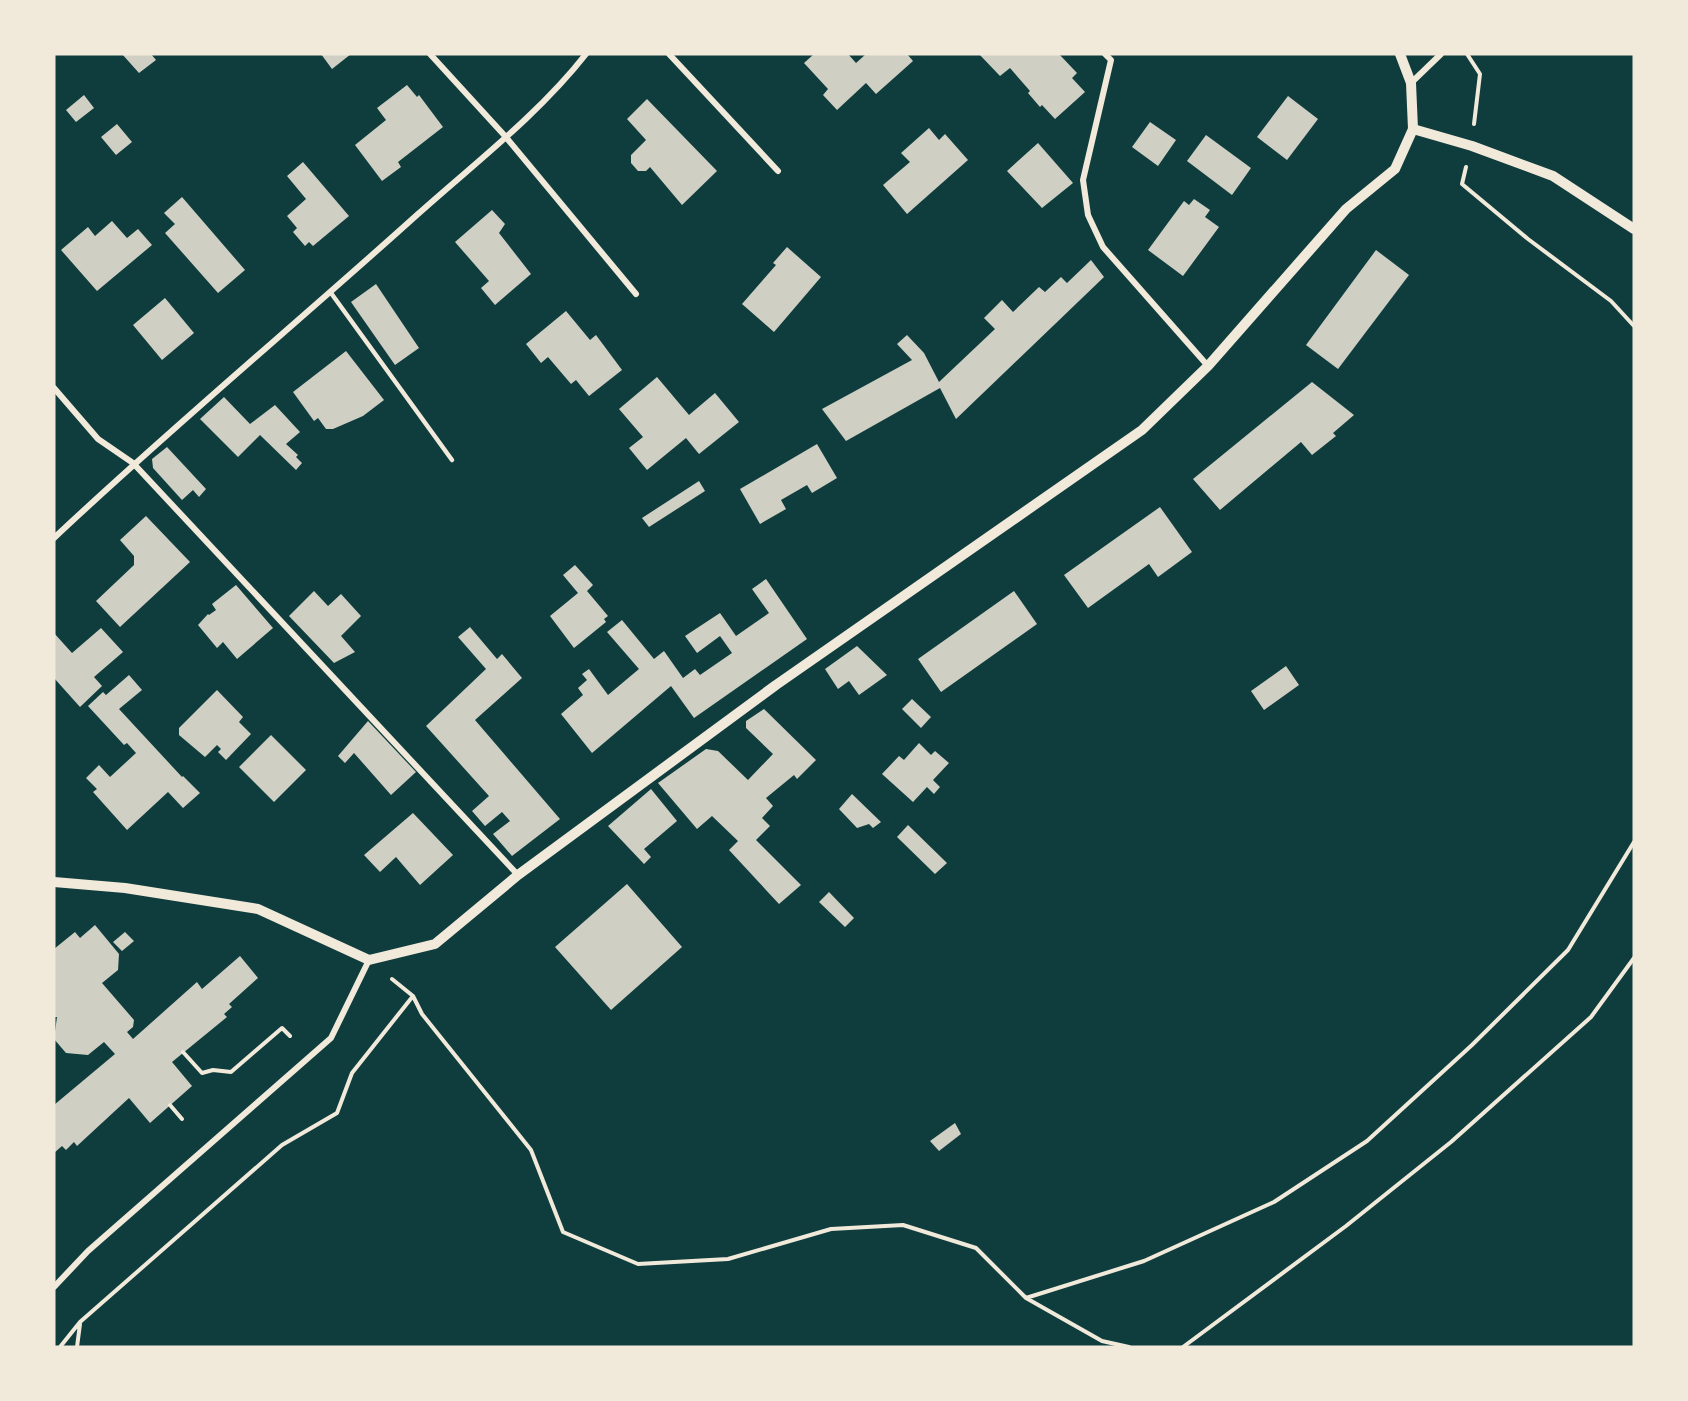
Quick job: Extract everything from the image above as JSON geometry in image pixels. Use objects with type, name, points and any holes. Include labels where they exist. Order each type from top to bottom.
[{"type":"street","points":[[430,54],[505,136],[636,294]]},
{"type":"street","points":[[54,538],[133,463],[331,292],[505,136],[571,74],[586,54]]},
{"type":"street","points":[[669,54],[778,171]]},
{"type":"street","points":[[1105,54],[1111,60],[1083,180],[1088,214],[1103,247],[1208,366]]},
{"type":"street","points":[[54,882],[125,888],[258,909],[369,960],[435,944],[518,875],[776,685],[1142,430],[1208,366],[1346,208],[1395,169],[1413,129],[1411,83],[1400,54]]},
{"type":"street","points":[[1411,83],[1441,54]]},
{"type":"street","points":[[1413,129],[1472,146],[1553,176],[1634,229]]},
{"type":"street","points":[[54,388],[98,439],[133,463],[518,875]]},
{"type":"street","points":[[54,1287],[88,1251],[331,1038],[369,960]]},
{"type":"lane","points":[[331,292],[452,460]]},
{"type":"path","points":[[1467,54],[1480,74],[1472,146],[1462,184],[1528,239],[1611,301],[1634,326]]},
{"type":"path","points":[[1026,1298],[1144,1261],[1274,1202],[1367,1141],[1472,1045],[1568,950],[1634,842]]},
{"type":"path","points":[[1183,1347],[1346,1226],[1451,1142],[1592,1017],[1634,958]]},
{"type":"path","points":[[369,960],[413,996],[422,1014],[531,1150],[562,1232],[638,1264],[728,1258],[831,1229],[903,1225],[976,1248],[1026,1298],[1102,1341],[1129,1347]]},
{"type":"path","points":[[60,1347],[80,1322],[282,1145],[337,1113],[352,1073],[413,996]]},
{"type":"path","points":[[183,1052],[202,1072],[213,1070],[231,1072],[282,1028],[290,1036]]},
{"type":"path","points":[[170,1105],[182,1119]]},
{"type":"path","points":[[77,1347],[80,1322]]},
{"type":"building","points":[[122,54],[151,54],[156,60],[139,73]]},
{"type":"building","points":[[321,54],[351,54],[332,69]]},
{"type":"building","points":[[814,54],[848,54],[856,63],[866,54],[907,54],[913,61],[876,94],[866,83],[837,110],[823,95],[828,89],[804,63]]},
{"type":"building","points":[[979,54],[1059,54],[1077,73],[1072,78],[1085,92],[1055,119],[1042,105],[1040,107],[1028,93],[1030,91],[1010,68],[1000,76]]},
{"type":"building","points":[[407,85],[417,97],[419,95],[443,127],[398,162],[401,167],[382,181],[355,145],[386,120],[377,108]]},
{"type":"building","points":[[84,95],[94,108],[76,122],[66,110]]},
{"type":"building","points":[[1288,96],[1318,119],[1287,160],[1257,137]]},
{"type":"building","points":[[647,99],[717,171],[682,205],[650,167],[646,171],[638,171],[631,163],[631,155],[646,140],[627,119]]},
{"type":"building","points":[[1150,122],[1176,140],[1158,166],[1132,147]]},
{"type":"building","points":[[117,124],[132,142],[116,155],[101,137]]},
{"type":"building","points":[[929,128],[939,140],[945,134],[968,160],[907,214],[883,185],[910,162],[901,153]]},
{"type":"building","points":[[1206,135],[1251,168],[1232,195],[1187,161]]},
{"type":"building","points":[[1038,143],[1073,183],[1042,208],[1007,171]]},
{"type":"building","points":[[303,162],[349,216],[313,246],[309,242],[305,246],[293,232],[297,228],[287,216],[306,199],[287,176]]},
{"type":"building","points":[[182,197],[245,270],[218,293],[165,233],[175,224],[164,213]]},
{"type":"building","points":[[1194,199],[1210,210],[1205,217],[1219,227],[1183,276],[1148,250],[1184,201],[1189,205]]},
{"type":"building","points":[[492,210],[505,224],[499,233],[531,274],[495,305],[481,288],[489,281],[455,242]]},
{"type":"building","points":[[112,221],[127,238],[138,229],[152,245],[97,291],[61,250],[88,227],[95,236]]},
{"type":"building","points":[[787,247],[821,277],[774,332],[742,304],[776,265],[773,263]]},
{"type":"building","points":[[1376,250],[1409,275],[1338,369],[1306,345]]},
{"type":"building","points":[[1091,260],[1104,277],[956,419],[940,388],[846,441],[822,409],[912,360],[897,344],[907,335],[924,353],[939,382],[995,329],[984,318],[1002,300],[1013,312],[1039,287],[1045,292],[1061,277],[1067,283]]},
{"type":"building","points":[[376,284],[419,348],[395,365],[351,302]]},
{"type":"building","points":[[165,298],[194,333],[162,360],[133,325]]},
{"type":"building","points":[[566,311],[590,340],[596,335],[622,370],[589,396],[576,380],[571,384],[548,357],[541,363],[526,344]]},
{"type":"building","points":[[346,351],[384,400],[363,416],[333,429],[326,429],[318,418],[314,421],[293,392]]},
{"type":"building","points":[[657,377],[689,415],[715,393],[739,422],[699,454],[686,438],[647,470],[629,448],[643,437],[619,409]]},
{"type":"building","points":[[1312,382],[1354,415],[1333,433],[1336,436],[1312,455],[1301,442],[1220,510],[1193,479]]},
{"type":"building","points":[[224,397],[250,424],[275,405],[300,432],[286,444],[298,455],[296,457],[302,463],[296,470],[260,435],[238,457],[200,419]]},
{"type":"building","points":[[817,444],[837,478],[812,493],[807,485],[781,500],[786,509],[760,524],[740,489]]},
{"type":"building","points":[[167,447],[206,489],[199,497],[193,490],[182,500],[153,468],[152,459]]},
{"type":"building","points":[[699,481],[705,491],[649,527],[642,518]]},
{"type":"building","points":[[1160,507],[1192,552],[1158,577],[1149,564],[1088,608],[1064,575]]},
{"type":"building","points":[[146,516],[190,562],[120,627],[96,601],[134,565],[134,556],[120,540]]},
{"type":"building","points":[[575,565],[593,585],[587,591],[608,616],[604,619],[606,622],[574,648],[550,616],[578,593],[563,575]]},
{"type":"building","points":[[766,579],[807,639],[694,718],[671,686],[592,753],[561,714],[583,695],[578,688],[587,680],[582,674],[589,669],[608,695],[639,669],[607,632],[622,620],[654,659],[664,651],[683,678],[695,669],[700,675],[732,653],[720,636],[697,653],[685,636],[720,613],[736,636],[769,613],[752,589]]},
{"type":"building","points":[[236,585],[273,628],[237,659],[223,642],[217,648],[198,625],[208,614],[216,610],[212,604]]},
{"type":"building","points":[[314,591],[328,606],[341,594],[361,616],[341,636],[355,652],[334,663],[289,616]]},
{"type":"building","points":[[1014,591],[1037,624],[941,692],[918,659]]},
{"type":"building","points":[[470,627],[497,659],[502,654],[522,678],[475,720],[560,819],[512,856],[493,834],[510,821],[502,812],[485,826],[472,811],[489,796],[426,726],[486,669],[458,637]]},
{"type":"building","points":[[101,628],[123,652],[94,677],[102,686],[80,707],[54,678],[54,633],[72,653]]},
{"type":"building","points":[[857,646],[887,675],[859,695],[849,681],[838,689],[825,669]]},
{"type":"building","points":[[1286,666],[1299,685],[1264,710],[1251,691]]},
{"type":"building","points":[[129,675],[142,690],[119,709],[182,777],[200,793],[183,808],[168,792],[127,830],[93,792],[97,789],[86,778],[99,765],[110,777],[136,753],[127,743],[124,745],[88,706],[103,692],[106,695]]},
{"type":"building","points":[[217,690],[243,717],[239,722],[251,734],[226,760],[218,752],[221,749],[217,745],[205,757],[179,735],[179,728]]},
{"type":"building","points":[[912,699],[931,717],[921,728],[902,709]]},
{"type":"building","points":[[764,709],[816,760],[797,779],[794,775],[766,798],[773,806],[762,818],[770,826],[756,840],[801,885],[779,904],[729,850],[738,841],[712,816],[697,829],[658,783],[706,749],[718,751],[748,780],[773,754],[746,728],[746,721]]},
{"type":"building","points":[[368,721],[416,772],[391,795],[354,753],[345,763],[338,756]]},
{"type":"building","points":[[271,735],[306,770],[274,802],[239,767]]},
{"type":"building","points":[[919,743],[931,755],[935,751],[949,763],[933,780],[940,787],[934,794],[927,787],[913,802],[882,774],[899,756],[904,760]]},
{"type":"building","points":[[651,789],[677,821],[644,849],[651,857],[644,864],[608,826]]},
{"type":"building","points":[[852,794],[881,822],[873,828],[869,824],[857,828],[839,809]]},
{"type":"building","points":[[413,813],[453,855],[420,885],[396,857],[380,872],[364,855]]},
{"type":"building","points":[[908,825],[947,863],[935,874],[897,837]]},
{"type":"building","points":[[627,884],[682,947],[611,1010],[555,947]]},
{"type":"building","points":[[829,892],[854,918],[845,927],[819,902]]},
{"type":"building","points":[[95,925],[119,954],[118,970],[102,983],[134,1020],[133,1027],[127,1032],[133,1039],[197,982],[202,989],[240,956],[258,978],[229,1004],[232,1007],[224,1014],[227,1017],[172,1062],[192,1086],[150,1123],[129,1098],[77,1146],[74,1142],[66,1150],[62,1146],[54,1153],[54,1105],[115,1054],[104,1042],[88,1055],[66,1053],[54,1039],[57,1017],[54,1017],[54,949],[75,932],[80,938]]},
{"type":"building","points":[[125,932],[134,941],[122,951],[113,942]]},
{"type":"building","points":[[955,1123],[961,1134],[939,1151],[930,1141]]}]
